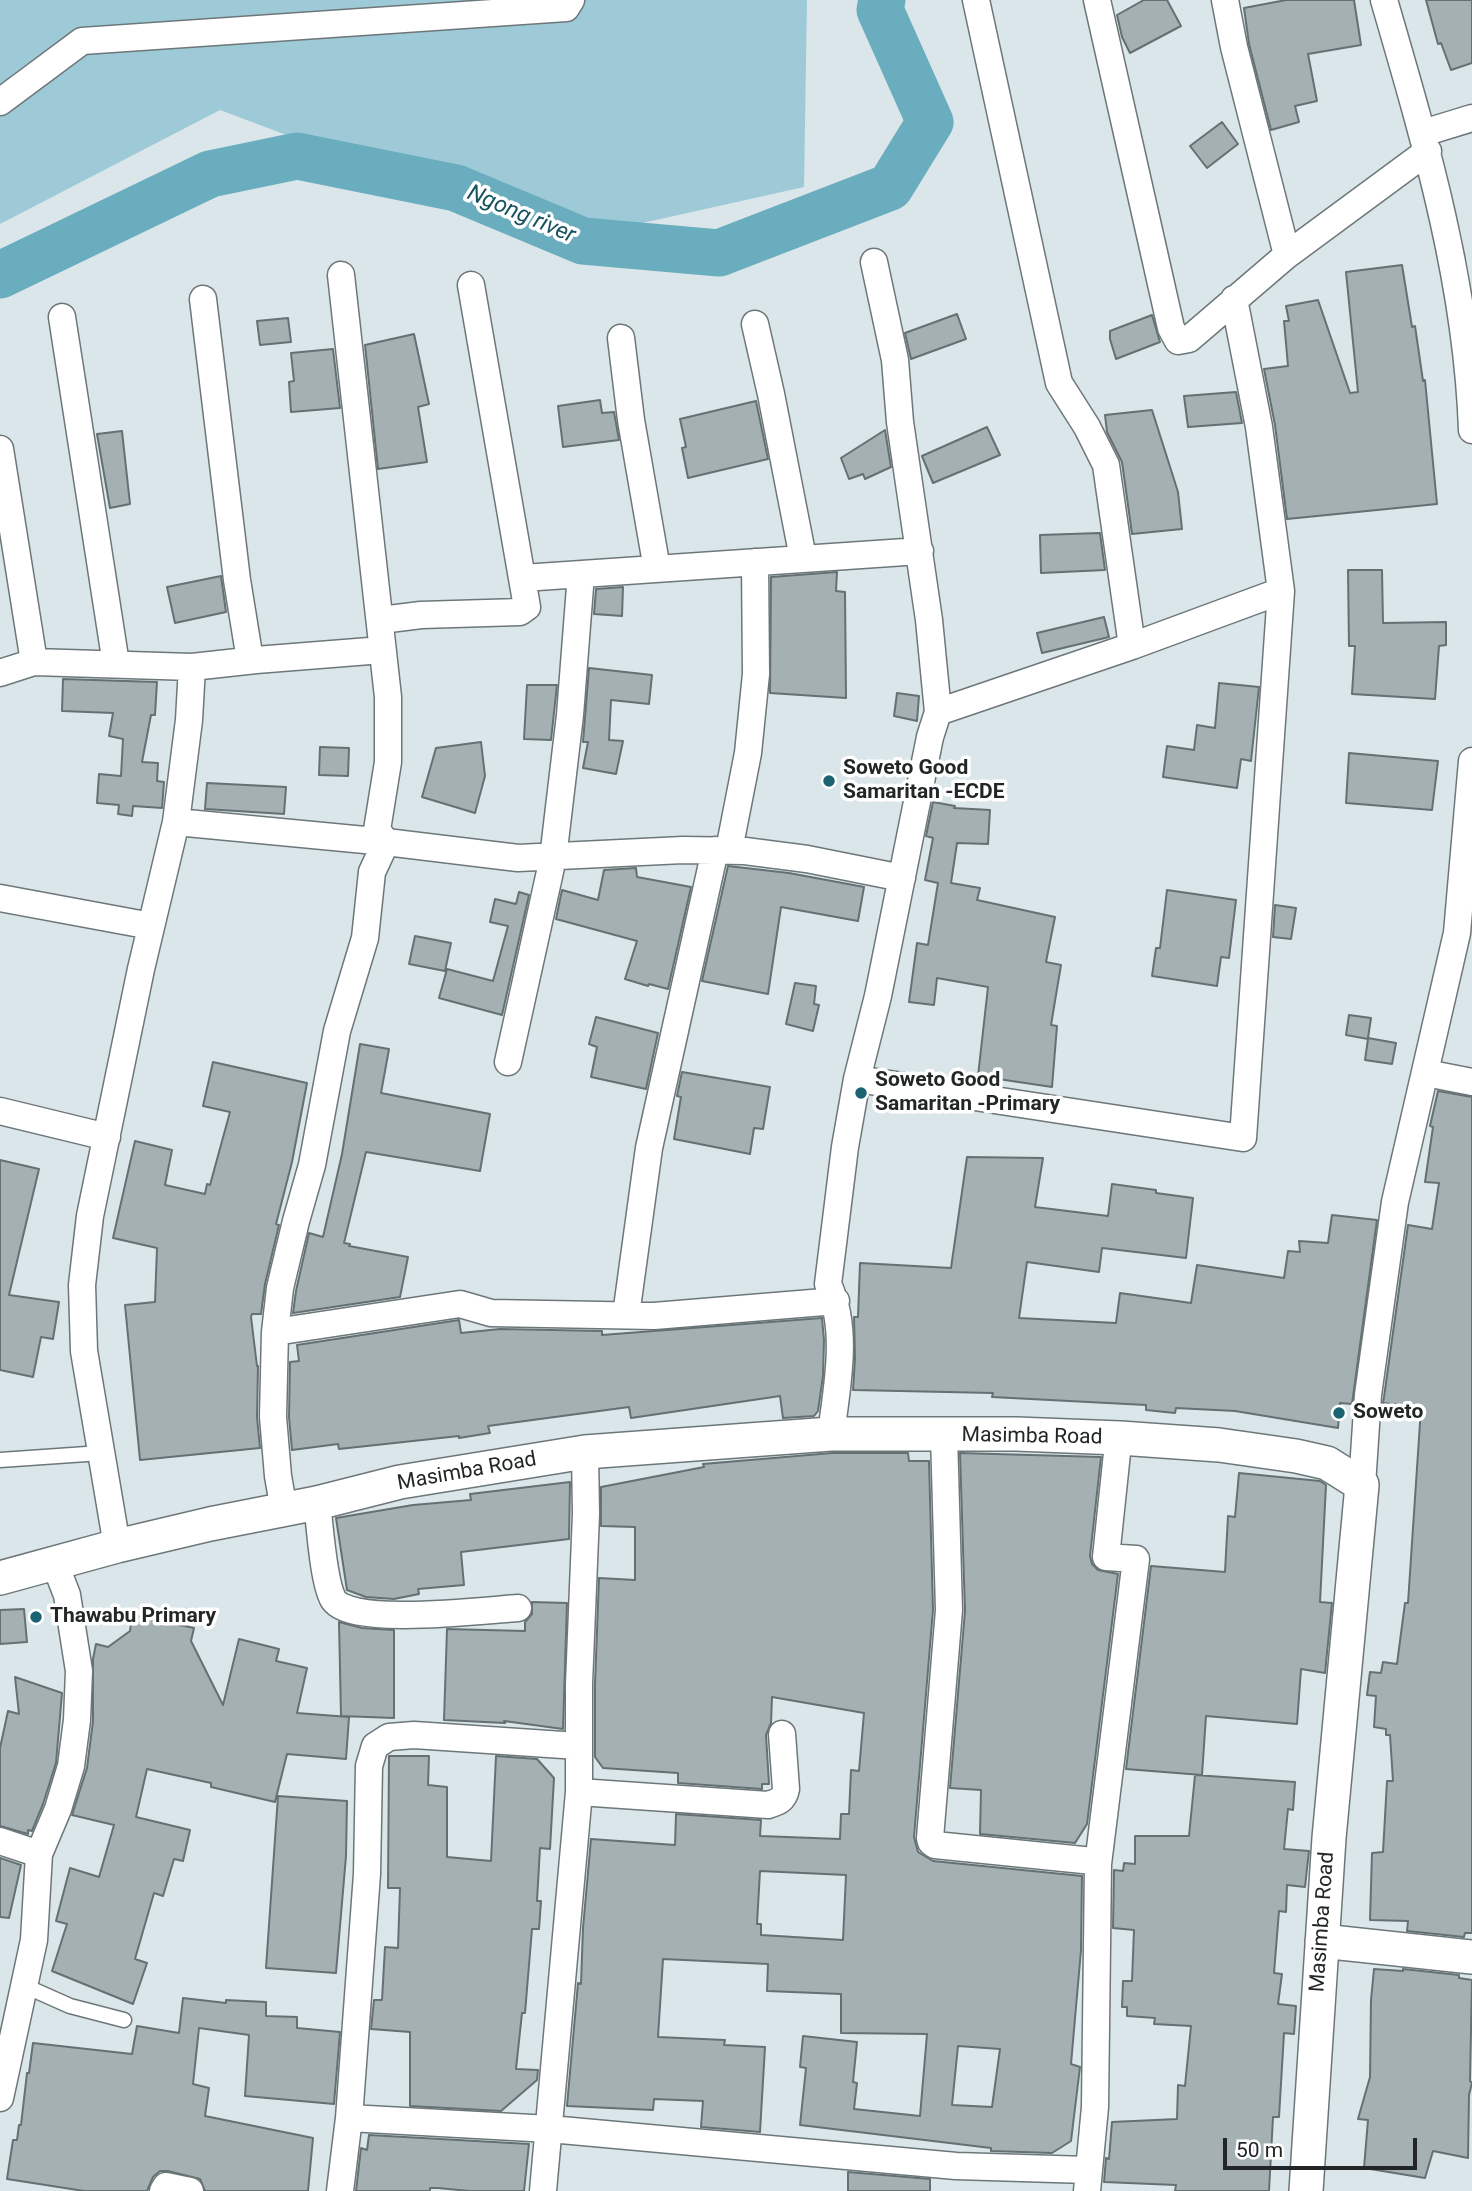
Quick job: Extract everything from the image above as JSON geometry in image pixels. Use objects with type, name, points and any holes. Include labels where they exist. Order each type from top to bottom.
[{"type":"street","points":[[0,102],[82,40],[566,8],[571,0]]},
{"type":"street","points":[[976,0],[1059,383],[1087,427],[1106,466],[1132,646]]},
{"type":"street","points":[[1097,0],[1175,337],[1183,342],[1425,142],[1472,118]]},
{"type":"street","points":[[1225,0],[1237,60],[1287,255]]},
{"type":"street","points":[[1384,0],[1425,142],[1447,237],[1469,352],[1472,430]]},
{"type":"street","points":[[831,1434],[841,1358],[836,1301],[828,1284],[833,1234],[858,1079],[938,712],[920,551],[900,422],[895,360],[874,262]]},
{"type":"street","points":[[341,275],[381,620],[387,697],[388,762],[377,830],[386,842]]},
{"type":"street","points":[[381,620],[421,615],[520,612],[527,607],[471,285]]},
{"type":"street","points":[[203,299],[237,580],[250,660]]},
{"type":"street","points":[[858,1079],[1243,1138],[1280,591],[1259,427],[1234,299]]},
{"type":"street","points":[[62,317],[116,664]]},
{"type":"street","points":[[755,324],[803,558]]},
{"type":"street","points":[[621,338],[631,420],[657,569]]},
{"type":"street","points":[[0,449],[34,662]]},
{"type":"street","points":[[523,578],[920,551]]},
{"type":"street","points":[[626,1315],[651,1136],[748,753],[756,674],[755,562]]},
{"type":"street","points":[[508,1062],[553,858],[570,715],[582,574]]},
{"type":"street","points":[[938,712],[1132,646],[1280,591]]},
{"type":"street","points":[[0,673],[34,662],[192,667],[382,650]]},
{"type":"street","points":[[117,1546],[84,1351],[82,1284],[90,1216],[151,926],[176,822],[189,720],[192,667]]},
{"type":"street","points":[[1362,1485],[1368,1395],[1395,1202],[1457,933],[1472,761]]},
{"type":"street","points":[[176,822],[518,858],[722,850],[807,859],[902,878]]},
{"type":"street","points":[[284,1510],[273,1417],[275,1332],[280,1288],[312,1165],[337,1031],[365,938],[372,872],[386,842]]},
{"type":"street","points":[[0,898],[151,926]]},
{"type":"street","points":[[1426,1073],[1472,1082]]},
{"type":"street","points":[[0,1111],[107,1137]]},
{"type":"street","points":[[275,1332],[460,1304],[491,1313],[654,1316],[836,1301]]},
{"type":"street","name":"Masimba Road","points":[[0,1578],[117,1546],[209,1524],[317,1503],[400,1482],[585,1452],[831,1434],[1016,1434],[1219,1445],[1328,1463],[1362,1485],[1322,1941],[1306,2191]]},
{"type":"street","points":[[944,1435],[948,1610],[931,1842],[935,1845],[1093,1861],[1098,1864]]},
{"type":"street","points":[[349,2118],[550,2129],[1088,2180],[1095,2107],[1098,1864],[1136,1559],[1106,1556],[1116,1453],[1121,1438]]},
{"type":"street","points":[[543,2191],[579,1793],[585,1452]]},
{"type":"street","points":[[317,1503],[331,1591],[334,1600],[343,1609],[356,1613],[410,1615],[518,1608]]},
{"type":"street","points":[[0,2098],[34,1940],[39,1854],[58,1809],[71,1766],[77,1720],[79,1671],[66,1595],[55,1564]]},
{"type":"street","points":[[579,1793],[768,1805],[784,1797],[786,1789],[782,1734]]},
{"type":"street","points":[[341,2191],[367,1874],[369,1766],[374,1746],[389,1737],[414,1735],[578,1746]]},
{"type":"street","points":[[0,1841],[39,1854]]},
{"type":"street","points":[[1322,1941],[1472,1957]]},
{"type":"street","points":[[163,2191],[166,2186],[189,2191]]},
{"type":"lane","points":[[0,1460],[102,1453]]},
{"type":"lane","points":[[25,1986],[70,2006],[124,2020]]},
{"type":"shaded area","points":[[0,0],[807,0],[804,187],[566,240],[220,110],[0,224]]},
{"type":"building","points":[[1144,0],[1167,0],[1181,26],[1130,53],[1122,37],[1117,15]]},
{"type":"building","points":[[1286,0],[1354,0],[1361,45],[1308,54],[1317,101],[1295,106],[1299,122],[1271,130],[1249,44],[1244,8]]},
{"type":"building","points":[[1426,0],[1472,0],[1472,63],[1451,70],[1441,43],[1438,44]]},
{"type":"building","points":[[1222,122],[1238,144],[1207,168],[1190,146]]},
{"type":"building","points":[[1402,265],[1412,327],[1415,326],[1423,381],[1425,380],[1437,504],[1287,519],[1275,425],[1264,369],[1288,366],[1284,321],[1289,321],[1286,306],[1318,300],[1350,393],[1358,392],[1346,272]]},
{"type":"building","points":[[957,314],[966,339],[911,359],[905,333]]},
{"type":"building","points":[[1152,315],[1160,342],[1116,359],[1110,331]]},
{"type":"building","points":[[288,318],[291,342],[260,345],[257,321]]},
{"type":"building","points":[[414,334],[429,404],[418,407],[427,462],[378,469],[365,345]]},
{"type":"building","points":[[333,349],[340,408],[291,412],[289,382],[294,381],[291,353]]},
{"type":"building","points":[[1236,392],[1242,423],[1188,427],[1184,396]]},
{"type":"building","points":[[600,400],[602,413],[614,412],[619,440],[563,447],[558,406]]},
{"type":"building","points":[[756,401],[768,459],[688,478],[682,448],[686,447],[680,419]]},
{"type":"building","points":[[1152,410],[1178,492],[1182,529],[1132,534],[1122,462],[1107,432],[1105,415]]},
{"type":"building","points":[[987,427],[1000,455],[933,483],[922,456]]},
{"type":"building","points":[[885,430],[891,467],[865,479],[863,474],[849,479],[841,458]]},
{"type":"building","points":[[122,431],[130,504],[110,508],[97,434]]},
{"type":"building","points":[[1100,533],[1105,570],[1041,573],[1040,535]]},
{"type":"building","points":[[1348,570],[1382,570],[1383,623],[1446,622],[1446,645],[1439,646],[1435,699],[1352,694],[1355,646],[1349,646]]},
{"type":"building","points":[[837,572],[836,591],[845,592],[846,698],[770,693],[771,577]]},
{"type":"building","points":[[221,576],[226,612],[175,623],[167,587]]},
{"type":"building","points":[[623,587],[622,616],[594,614],[596,589]]},
{"type":"building","points":[[1104,617],[1109,637],[1042,653],[1037,633]]},
{"type":"building","points":[[589,668],[652,675],[649,704],[611,700],[609,740],[623,741],[616,774],[583,768],[588,742],[583,742]]},
{"type":"building","points":[[63,679],[157,682],[155,715],[151,715],[142,762],[158,763],[157,781],[164,782],[162,808],[133,806],[132,816],[118,814],[119,805],[97,803],[99,774],[121,776],[123,739],[109,736],[113,713],[62,711]]},
{"type":"building","points":[[1219,683],[1259,687],[1251,761],[1241,759],[1237,788],[1163,777],[1167,746],[1194,750],[1197,725],[1215,728]]},
{"type":"building","points":[[527,685],[557,685],[551,740],[524,739]]},
{"type":"building","points":[[897,693],[919,696],[917,721],[894,716]]},
{"type":"building","points":[[481,742],[485,776],[475,813],[422,797],[436,748]]},
{"type":"building","points":[[320,747],[349,748],[348,776],[319,775]]},
{"type":"building","points":[[1349,753],[1438,761],[1432,810],[1346,803]]},
{"type":"building","points":[[207,783],[286,787],[284,814],[205,809]]},
{"type":"building","points":[[933,802],[955,806],[954,808],[990,810],[988,844],[957,843],[951,883],[980,888],[977,900],[1055,917],[1046,962],[1061,965],[1051,1025],[1057,1026],[1052,1087],[978,1076],[988,987],[937,978],[934,1005],[909,1002],[917,943],[928,945],[938,883],[925,880],[933,838],[926,836]]},
{"type":"building","points":[[728,866],[789,873],[864,887],[858,921],[781,907],[768,994],[702,981]]},
{"type":"building","points":[[636,868],[637,877],[691,887],[668,989],[625,979],[637,941],[556,919],[562,890],[598,900],[604,870]]},
{"type":"building","points":[[1167,890],[1236,900],[1229,958],[1221,957],[1217,986],[1152,976],[1156,948],[1160,948]]},
{"type":"building","points":[[519,892],[529,895],[502,1015],[439,998],[447,969],[493,981],[508,926],[490,922],[495,899],[516,904]]},
{"type":"building","points":[[1275,905],[1296,908],[1291,939],[1273,937]]},
{"type":"building","points":[[415,936],[451,943],[445,971],[409,964]]},
{"type":"building","points":[[795,983],[816,986],[814,1004],[819,1005],[813,1031],[786,1024]]},
{"type":"building","points":[[1349,1015],[1371,1018],[1368,1038],[1396,1043],[1392,1064],[1365,1060],[1368,1039],[1346,1035]]},
{"type":"building","points":[[596,1017],[658,1033],[646,1089],[591,1077],[597,1047],[589,1044]]},
{"type":"building","points":[[360,1044],[389,1049],[381,1093],[490,1114],[480,1171],[366,1152],[344,1243],[408,1257],[400,1297],[293,1313],[309,1233],[323,1237],[342,1154]]},
{"type":"building","points":[[213,1062],[307,1083],[292,1162],[276,1224],[279,1225],[261,1314],[252,1314],[251,1317],[258,1366],[257,1417],[260,1448],[140,1460],[125,1305],[155,1302],[157,1248],[113,1238],[135,1141],[172,1150],[165,1185],[205,1194],[207,1184],[210,1185],[230,1112],[203,1106]]},
{"type":"building","points":[[682,1072],[770,1087],[763,1129],[754,1128],[750,1154],[674,1139],[681,1097],[677,1096]]},
{"type":"building","points":[[1438,1091],[1472,1097],[1472,1933],[1465,1933],[1464,1937],[1407,1931],[1408,1921],[1370,1920],[1372,1853],[1383,1852],[1387,1781],[1393,1781],[1390,1735],[1386,1735],[1386,1729],[1374,1727],[1376,1696],[1367,1695],[1370,1672],[1381,1673],[1383,1662],[1397,1664],[1405,1603],[1408,1603],[1421,1408],[1383,1403],[1408,1225],[1432,1229],[1439,1183],[1425,1182],[1433,1127],[1430,1126]]},
{"type":"building","points":[[967,1157],[1043,1158],[1035,1207],[1108,1216],[1112,1184],[1193,1198],[1186,1258],[1102,1248],[1099,1272],[1027,1262],[1019,1318],[1116,1323],[1120,1293],[1191,1303],[1197,1265],[1284,1278],[1288,1251],[1300,1252],[1299,1241],[1328,1243],[1332,1215],[1377,1220],[1352,1404],[1340,1403],[1338,1428],[1235,1411],[1176,1408],[1175,1413],[1146,1410],[1146,1405],[992,1397],[993,1393],[853,1390],[854,1317],[858,1317],[860,1263],[951,1268]]},
{"type":"building","points":[[0,1160],[39,1169],[9,1295],[59,1302],[53,1339],[41,1337],[33,1377],[0,1370]]},
{"type":"building","points":[[822,1318],[823,1376],[818,1411],[814,1416],[783,1418],[780,1396],[631,1418],[629,1407],[488,1426],[490,1433],[459,1438],[339,1449],[338,1444],[292,1450],[289,1417],[290,1362],[299,1361],[297,1345],[459,1320],[461,1333],[500,1329],[602,1331],[602,1335]]},
{"type":"building","points":[[832,1453],[908,1453],[909,1461],[929,1461],[933,1610],[914,1837],[918,1852],[933,1861],[1082,1876],[1081,1950],[1071,2064],[1080,2067],[1071,2141],[1052,2153],[991,2151],[991,2148],[800,2125],[806,2068],[800,2067],[803,2036],[857,2042],[853,2082],[857,2083],[854,2109],[920,2116],[927,2034],[841,2033],[841,1994],[767,1991],[768,1964],[663,1959],[658,2037],[725,2040],[724,2045],[765,2047],[760,2132],[701,2127],[703,2101],[654,2099],[653,2110],[567,2106],[578,1983],[581,1984],[591,1839],[675,1845],[676,1814],[761,1820],[760,1836],[840,1839],[841,1814],[849,1814],[851,1770],[859,1771],[864,1713],[772,1697],[771,1723],[766,1735],[769,1784],[762,1784],[762,1789],[678,1783],[678,1773],[603,1768],[595,1757],[599,1578],[635,1580],[635,1527],[601,1526],[601,1487],[704,1467],[703,1464]],"holes":[[[760,1871],[846,1875],[843,1940],[761,1935],[761,1924],[757,1924]],[[958,2046],[1000,2049],[992,2107],[952,2105]]]},
{"type":"building","points":[[960,1453],[1101,1457],[1090,1556],[1092,1564],[1098,1570],[1118,1574],[1087,1824],[1075,1843],[980,1834],[981,1790],[950,1788],[965,1611]]},
{"type":"building","points":[[1239,1473],[1320,1481],[1326,1485],[1320,1602],[1332,1603],[1325,1673],[1301,1669],[1297,1724],[1206,1716],[1202,1775],[1126,1769],[1151,1566],[1225,1572],[1228,1516],[1235,1517]]},
{"type":"building","points":[[570,1482],[569,1539],[461,1552],[464,1585],[418,1589],[419,1594],[394,1599],[366,1597],[347,1590],[336,1518],[413,1505],[471,1500],[470,1494]]},
{"type":"building","points":[[532,1602],[567,1603],[563,1729],[504,1721],[505,1723],[444,1720],[447,1629],[525,1631],[525,1622],[532,1614]]},
{"type":"building","points":[[24,1609],[27,1642],[0,1644],[0,1610]]},
{"type":"building","points":[[132,1615],[194,1628],[191,1641],[223,1705],[239,1639],[279,1649],[276,1661],[307,1668],[297,1713],[349,1717],[346,1759],[287,1754],[275,1802],[211,1787],[211,1783],[147,1769],[136,1817],[190,1830],[183,1861],[174,1859],[163,1896],[154,1893],[135,1959],[147,1963],[133,2004],[52,1971],[67,1924],[56,1921],[70,1868],[99,1877],[114,1825],[72,1815],[87,1768],[93,1721],[93,1659],[96,1644],[108,1647],[130,1631]]},
{"type":"building","points":[[339,1622],[362,1628],[394,1630],[394,1718],[341,1716]]},
{"type":"building","points":[[15,1677],[62,1693],[56,1763],[43,1804],[32,1831],[28,1830],[28,1834],[0,1826],[0,1748],[8,1711],[19,1714]]},
{"type":"building","points":[[389,1756],[429,1756],[428,1785],[447,1787],[447,1857],[491,1861],[496,1756],[537,1759],[554,1778],[550,1849],[540,1848],[537,1901],[541,1901],[539,1929],[532,1929],[525,2013],[522,2013],[516,2069],[538,2070],[537,2080],[501,2111],[410,2106],[410,2032],[371,2029],[374,2000],[382,2000],[385,1947],[398,1948],[400,1888],[388,1888]]},
{"type":"building","points":[[1195,1775],[1295,1782],[1293,1810],[1288,1809],[1284,1849],[1309,1851],[1305,1887],[1287,1885],[1286,1912],[1279,1911],[1274,1973],[1282,1974],[1278,2004],[1296,2006],[1294,2034],[1284,2033],[1279,2117],[1273,2117],[1269,2191],[1175,2191],[1176,2185],[1104,2182],[1112,2122],[1177,2119],[1178,2085],[1185,2086],[1191,2026],[1154,2024],[1155,2018],[1127,2016],[1127,2007],[1122,2007],[1123,1981],[1132,1981],[1134,1930],[1113,1928],[1114,1870],[1123,1871],[1124,1863],[1135,1864],[1135,1836],[1189,1836]]},
{"type":"building","points":[[278,1796],[347,1801],[346,1856],[336,1973],[266,1968]]},
{"type":"building","points":[[0,1858],[21,1865],[9,1918],[0,1917]]},
{"type":"building","points":[[1374,1969],[1459,1975],[1459,1978],[1472,1980],[1472,2083],[1469,2095],[1468,2158],[1433,2151],[1425,2178],[1364,2168],[1368,2120],[1358,2119],[1370,2077]]},
{"type":"building","points":[[183,1998],[226,2003],[226,2000],[266,2002],[266,2016],[297,2017],[297,2028],[340,2032],[334,2104],[245,2096],[249,2035],[199,2028],[193,2084],[209,2088],[205,2116],[313,2138],[308,2191],[205,2191],[200,2179],[168,2171],[160,2171],[153,2177],[147,2191],[84,2191],[7,2179],[13,2140],[17,2140],[21,2125],[33,2043],[132,2054],[137,2026],[179,2033]]},
{"type":"building","points":[[369,2135],[529,2144],[524,2191],[430,2188],[430,2191],[356,2191],[361,2148],[367,2150]]},
{"type":"building","points":[[848,2172],[930,2179],[930,2191],[848,2191]]},
{"type":"waterway","name":"Ngong river","points":[[0,275],[210,174],[297,156],[456,188],[583,241],[719,253],[890,187],[930,122],[880,10],[882,0]]},
{"type":"place","name":"Soweto Good Samaritan -ECDE","points":[[829,781]]},
{"type":"place","name":"Soweto Good Samaritan -Primary","points":[[861,1093]]},
{"type":"place","name":"Soweto","points":[[1339,1413]]},
{"type":"place","name":"Thawabu Primary","points":[[36,1617]]}]
